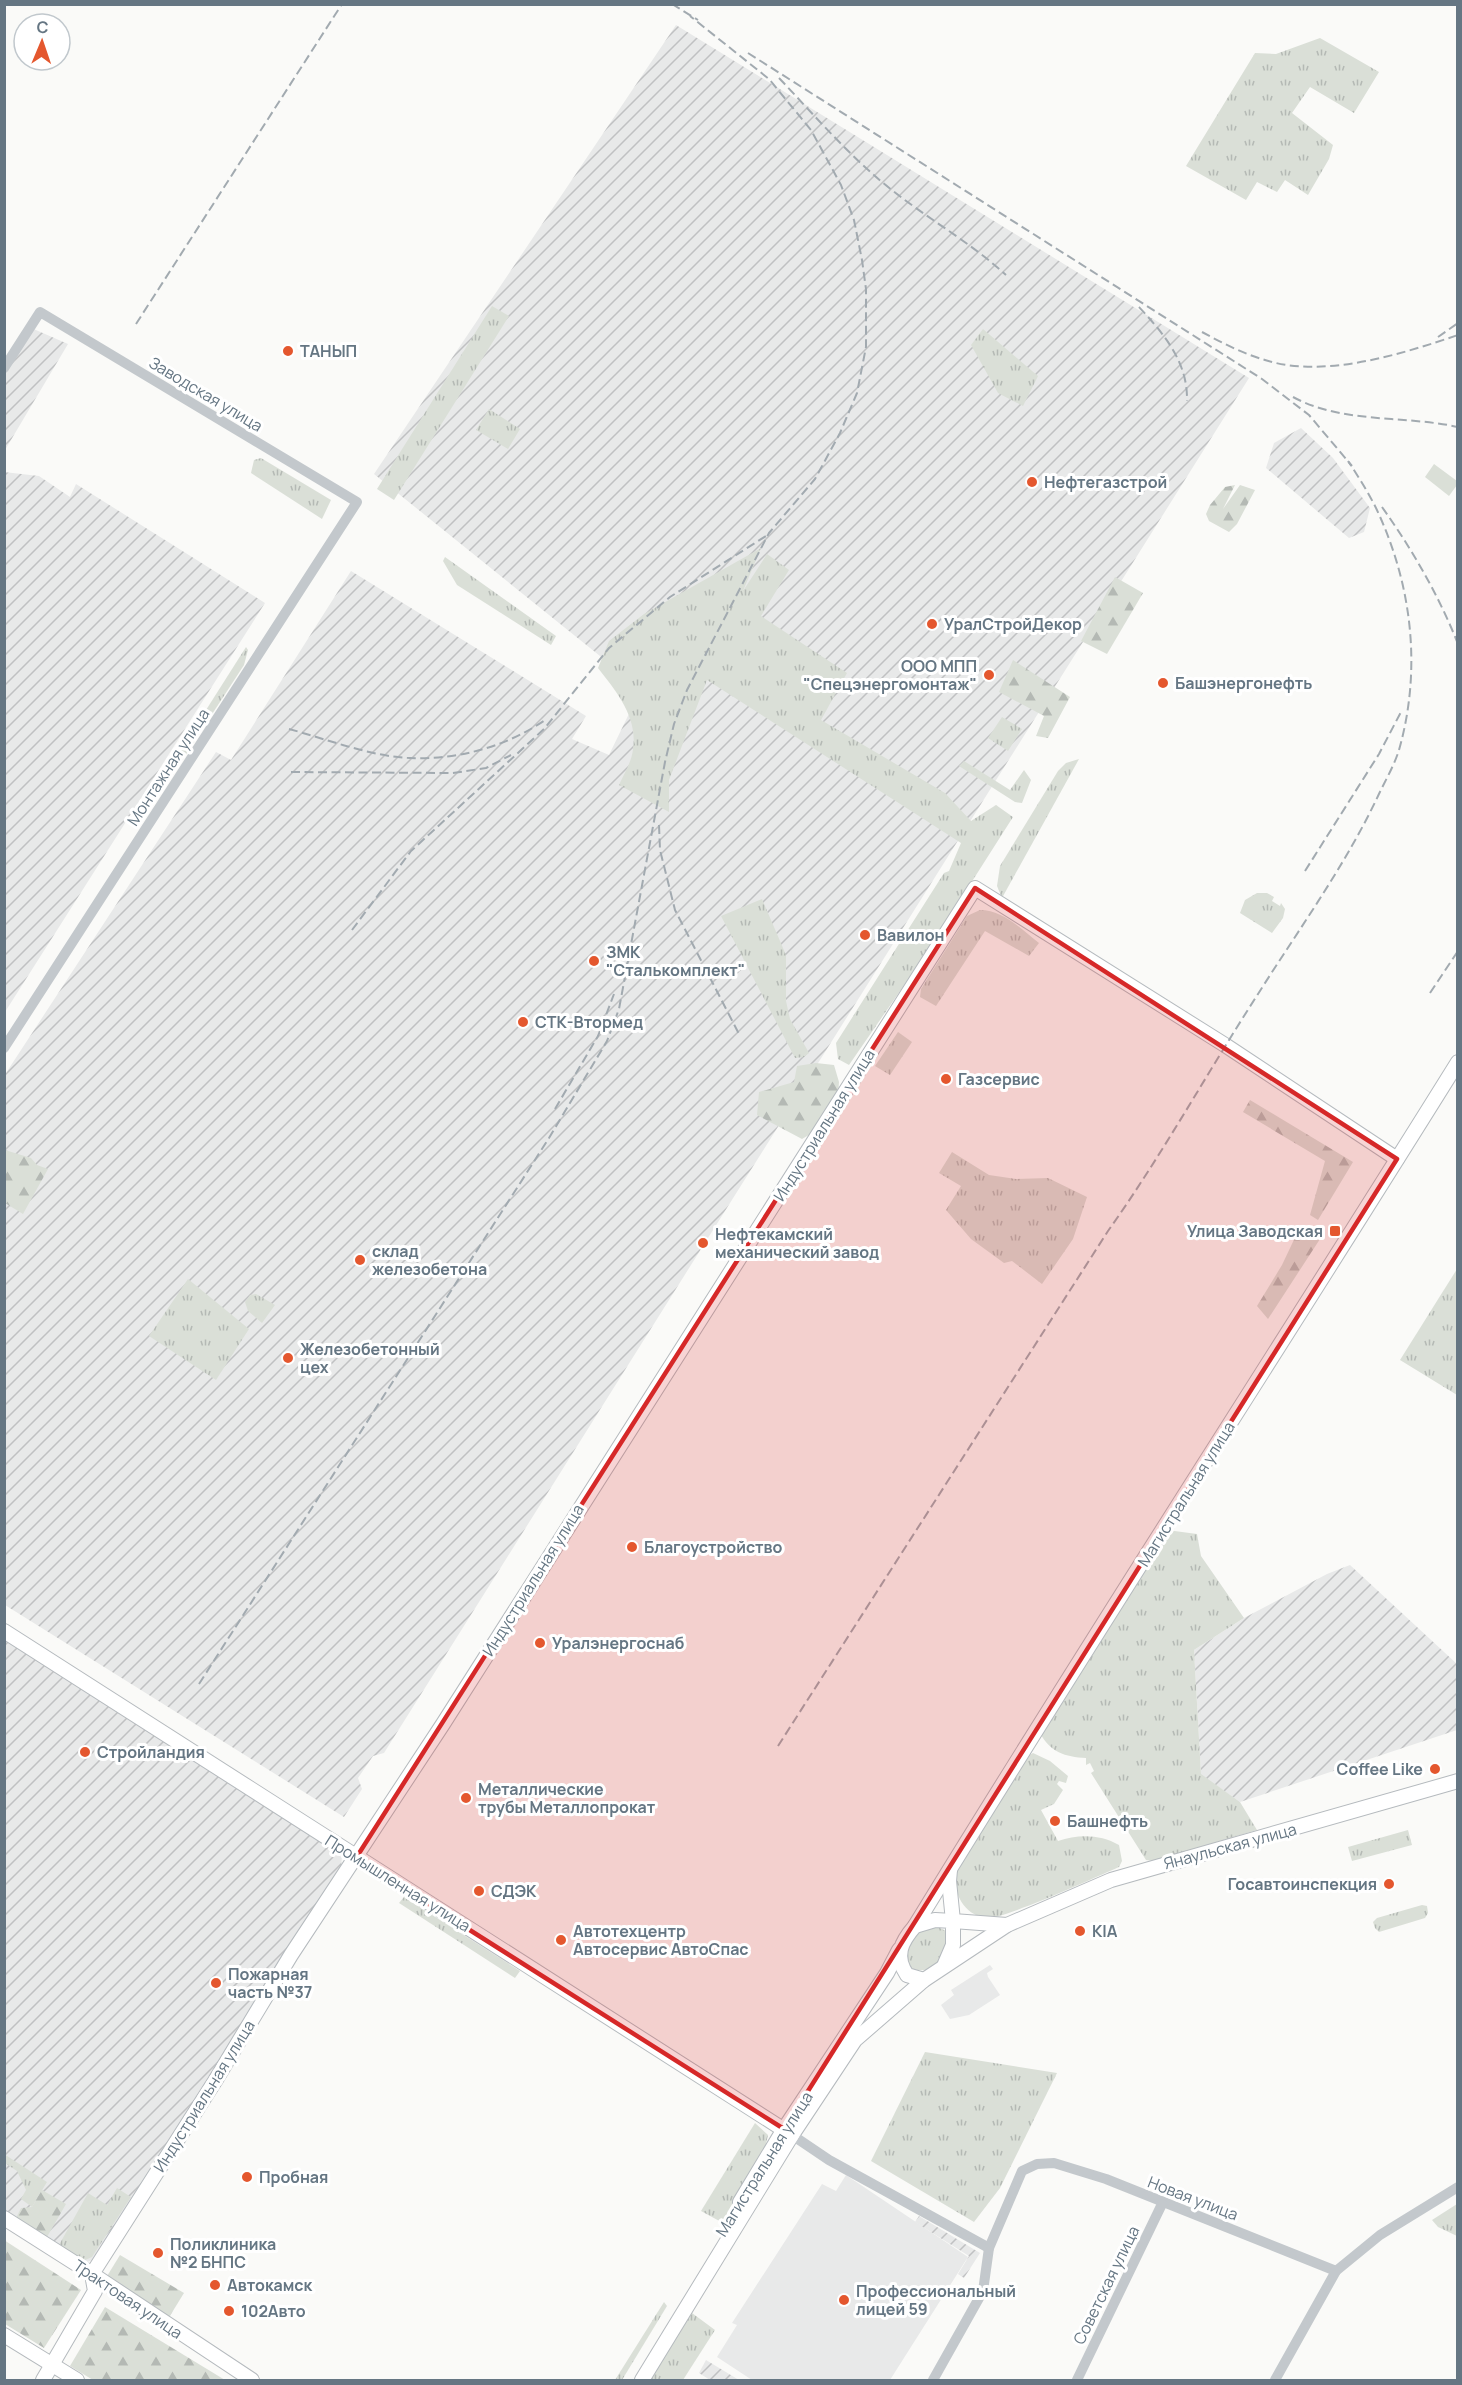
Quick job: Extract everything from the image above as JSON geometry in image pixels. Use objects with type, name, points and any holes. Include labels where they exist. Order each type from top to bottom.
[{"type":"main road","name":"Индустриальная улица","points":[[92,2274],[215,2081],[291,1955],[356,1858],[975,888],[1225,1045],[1397,1159]]},
{"type":"main road","name":"Магистральная улица","points":[[631,2380],[886,1974],[1029,1738],[1251,1393],[1458,1062]]},
{"type":"main road","name":"Промышленная улица","points":[[4,1631],[788,2132]]},
{"type":"main road","name":"Янаульская улица","points":[[1007,1925],[1122,1877],[1458,1781]]},
{"type":"main road","points":[[944,1966],[953,1945],[949,1881],[951,1867]]},
{"type":"main road","points":[[915,1926],[935,1920],[1007,1925]]},
{"type":"main road","name":"Магистральная улица","points":[[642,2380],[788,2132],[855,2040],[924,1980],[1007,1925]]},
{"type":"main road","points":[[899,1950],[900,1962],[907,1975],[924,1980]]},
{"type":"main road","name":"Трактовая улица","points":[[4,2218],[252,2380]]},
{"type":"main road","points":[[43,2380],[94,2291],[92,2274]]},
{"type":"main road","points":[[4,2335],[77,2380]]},
{"type":"street","name":"Заводская улица","points":[[4,369],[40,312],[357,502]]},
{"type":"street","name":"Монтажная улица","points":[[4,1048],[357,502]]},
{"type":"street","points":[[788,2132],[829,2160],[989,2248],[983,2291],[933,2380]]},
{"type":"street","name":"Новая улица","points":[[989,2248],[1022,2171],[1037,2164],[1054,2163],[1106,2179],[1162,2204],[1222,2224],[1336,2271]]},
{"type":"street","points":[[1275,2380],[1336,2271],[1380,2235],[1458,2187]]},
{"type":"street","name":"Советская улица","points":[[1077,2380],[1162,2204]]},
{"type":"highlighted area","points":[[975,888],[1397,1159],[784,2129],[356,1858]]},
{"type":"shaded area","points":[[676,25],[1249,378],[384,1753],[373,1756],[358,1778],[362,1789],[344,1817],[5,1605],[4,1076],[216,752],[231,760],[351,571],[586,716],[572,739],[609,755],[641,689],[374,474]]},
{"type":"shaded area","points":[[29,327],[68,344],[5,450],[4,367]]},
{"type":"shaded area","points":[[1301,428],[1333,458],[1370,508],[1364,532],[1349,538],[1266,468],[1274,443]]},
{"type":"shaded area","points":[[4,472],[39,476],[70,497],[76,484],[265,603],[5,1012]]},
{"type":"shaded area","points":[[1350,1565],[1457,1664],[1457,1730],[1240,1802],[1201,1775],[1194,1650],[1244,1618],[1327,1574]]},
{"type":"shaded area","points":[[5,1636],[342,1855],[341,1868],[95,2259],[85,2263],[5,2214]]},
{"type":"shaded area","points":[[990,1965],[993,1969],[987,1973],[988,1977],[1000,1995],[969,2015],[950,2019],[941,2005],[954,1995],[951,1990]]},
{"type":"shaded area","name":"Профессиональный лицей 59","points":[[846,2175],[968,2257],[890,2380],[752,2380],[717,2357],[737,2325],[732,2323],[822,2184],[836,2191]]},
{"type":"shaded area","points":[[919,2216],[980,2253],[964,2278],[958,2274],[969,2256],[915,2222]]},
{"type":"shaded area","points":[[706,2360],[739,2380],[710,2380],[699,2373]]},
{"type":"green space","points":[[1320,38],[1379,72],[1354,113],[1310,87],[1292,113],[1333,145],[1329,159],[1308,195],[1285,180],[1277,192],[1257,182],[1246,200],[1186,166],[1255,53],[1276,54]]},
{"type":"green space","points":[[492,306],[509,316],[394,500],[377,489]]},
{"type":"green space","points":[[983,329],[1038,376],[1023,406],[998,393],[971,345]]},
{"type":"green space","points":[[489,409],[520,429],[508,449],[476,430]]},
{"type":"green space","points":[[261,458],[331,500],[322,519],[251,473],[254,460]]},
{"type":"green space","points":[[1434,464],[1457,481],[1457,485],[1449,496],[1425,477]]},
{"type":"green space","points":[[1235,485],[1223,509],[1240,485],[1255,490],[1237,524],[1229,532],[1209,521],[1206,514],[1210,505],[1225,487]]},
{"type":"green space","points":[[761,548],[743,591],[767,554],[789,570],[761,616],[847,673],[821,720],[945,793],[971,821],[996,805],[1013,817],[929,949],[849,1065],[838,1059],[836,1043],[944,873],[949,871],[961,843],[707,680],[669,780],[669,812],[619,785],[628,767],[634,737],[624,705],[598,668],[609,641],[644,614]]},
{"type":"green space","points":[[445,557],[556,636],[551,645],[457,585],[443,561]]},
{"type":"green space","points":[[1115,577],[1143,593],[1107,654],[1081,641]]},
{"type":"green space","points":[[246,647],[248,650],[244,665],[179,765],[173,762]]},
{"type":"green space","points":[[1013,660],[1070,697],[1048,738],[1036,736],[1044,716],[999,692]]},
{"type":"green space","points":[[1002,717],[1022,729],[1008,751],[988,738]]},
{"type":"green space","points":[[1079,759],[1002,898],[997,886],[1000,866],[1058,771],[1066,763]]},
{"type":"green space","points":[[964,761],[1010,790],[1024,770],[1031,780],[1022,803],[1015,802],[959,766]]},
{"type":"green space","points":[[1257,893],[1267,893],[1274,897],[1272,901],[1280,906],[1281,903],[1285,909],[1283,918],[1272,933],[1240,913],[1245,900]]},
{"type":"green space","points":[[762,899],[786,955],[786,1001],[790,1019],[809,1053],[804,1057],[795,1058],[721,916]]},
{"type":"green space","points":[[980,910],[1004,917],[1039,943],[1029,956],[985,931],[936,1006],[920,997],[921,989],[967,916]]},
{"type":"green space","points":[[898,1032],[912,1042],[890,1075],[875,1066]]},
{"type":"green space","points":[[816,1063],[834,1065],[839,1082],[838,1095],[814,1132],[802,1139],[757,1115],[759,1092],[794,1082],[797,1066]]},
{"type":"green space","points":[[1250,1100],[1353,1162],[1318,1220],[1310,1215],[1325,1161],[1243,1112]]},
{"type":"green space","points":[[5,1150],[31,1158],[37,1165],[48,1169],[23,1214],[5,1203]]},
{"type":"green space","points":[[952,1152],[989,1175],[1016,1179],[1048,1178],[1087,1197],[1073,1239],[1042,1284],[1012,1261],[1004,1263],[971,1239],[946,1210],[961,1186],[939,1173]]},
{"type":"green space","points":[[1300,1227],[1320,1239],[1268,1319],[1257,1306],[1282,1265]]},
{"type":"green space","points":[[1457,1269],[1457,1395],[1400,1360]]},
{"type":"green space","points":[[188,1279],[249,1329],[216,1380],[149,1336]]},
{"type":"green space","points":[[256,1294],[275,1305],[262,1323],[248,1311],[245,1302],[250,1295]]},
{"type":"green space","points":[[1167,1530],[1197,1534],[1201,1556],[1244,1618],[1194,1650],[1201,1774],[1240,1802],[1257,1830],[1153,1861],[1146,1860],[1091,1773],[1094,1771],[1090,1763],[1086,1765],[1086,1758],[1071,1756],[1053,1749],[1040,1733]]},
{"type":"green space","points":[[1033,1753],[1050,1761],[1068,1776],[1066,1783],[1059,1781],[1057,1784],[1063,1790],[1054,1804],[1041,1810],[1058,1841],[1081,1836],[1112,1841],[1119,1845],[1122,1861],[1119,1867],[1050,1897],[1010,1913],[985,1918],[970,1911],[960,1900],[955,1885],[955,1869],[1026,1757]]},
{"type":"green space","points":[[1408,1830],[1412,1845],[1352,1861],[1348,1847]]},
{"type":"green space","points":[[404,1897],[520,1971],[515,1978],[399,1903]]},
{"type":"green space","points":[[1422,1905],[1427,1906],[1428,1913],[1425,1918],[1379,1932],[1375,1928],[1373,1922],[1377,1918]]},
{"type":"green space","points":[[936,1926],[946,1931],[946,1948],[943,1956],[938,1962],[924,1970],[916,1970],[907,1966],[909,1944],[912,1939],[921,1931]]},
{"type":"green space","points":[[925,2052],[1057,2073],[1000,2188],[974,2222],[871,2161]]},
{"type":"green space","points":[[755,2123],[768,2135],[763,2157],[723,2223],[701,2211]]},
{"type":"green space","points":[[4,2154],[47,2182],[32,2207],[21,2199],[26,2190],[17,2171],[5,2163]]},
{"type":"green space","points":[[117,2188],[131,2197],[92,2257],[83,2261],[59,2245],[88,2193],[107,2205]]},
{"type":"green space","points":[[42,2190],[66,2204],[47,2237],[37,2242],[16,2218],[21,2208],[32,2207]]},
{"type":"green space","points":[[1457,2204],[1457,2236],[1438,2227],[1432,2220]]},
{"type":"green space","points":[[4,2240],[81,2290],[44,2348],[5,2324]]},
{"type":"green space","points":[[120,2255],[184,2293],[168,2319],[104,2281]]},
{"type":"green space","points":[[664,2302],[667,2306],[622,2380],[615,2380]]},
{"type":"green space","points":[[105,2307],[225,2380],[93,2380],[70,2366]]},
{"type":"green space","points":[[692,2313],[715,2330],[683,2380],[649,2380]]},
{"type":"railway","points":[[136,324],[342,4]]},
{"type":"railway","points":[[672,4],[698,20]]},
{"type":"railway","points":[[199,1684],[549,1138],[607,1041],[619,1009],[665,762],[674,724],[687,690],[769,533],[815,479],[840,433],[857,393],[866,347],[866,289],[854,220],[841,185],[811,130],[769,79],[690,16]]},
{"type":"railway","points":[[748,53],[1262,379],[1309,415],[1352,466]]},
{"type":"railway","points":[[779,78],[863,165],[907,202],[979,252],[1006,275]]},
{"type":"railway","points":[[1139,307],[1173,349],[1183,374],[1187,401]]},
{"type":"railway","points":[[1438,337],[1458,323]]},
{"type":"railway","points":[[1202,332],[1257,358],[1288,365],[1312,367],[1362,362],[1412,350],[1458,335]]},
{"type":"railway","points":[[1293,397],[1312,406],[1353,415],[1458,427]]},
{"type":"railway","points":[[778,1746],[1147,1173],[1321,897],[1365,822],[1395,762],[1406,719],[1410,689],[1410,627],[1398,566],[1388,537],[1373,502],[1348,461]]},
{"type":"railway","points":[[1382,507],[1424,573],[1458,644]]},
{"type":"railway","points":[[352,930],[411,851],[544,729],[609,648],[670,597],[766,536]]},
{"type":"railway","points":[[1305,871],[1379,754],[1402,710]]},
{"type":"railway","points":[[289,729],[381,754],[428,758],[480,750],[514,738],[545,720]]},
{"type":"railway","points":[[291,772],[453,773],[486,768],[511,755]]},
{"type":"railway","points":[[659,825],[660,850],[675,910],[739,1034]]},
{"type":"railway","points":[[1430,993],[1458,951]]},
{"type":"railway","points":[[555,1109],[598,1036],[614,994]]},
{"type":"place","name":"ТАНЫП","points":[[288,351]]},
{"type":"place","name":"Нефтегазстрой","points":[[1032,482]]},
{"type":"place","name":"УралСтройДекор","points":[[932,624]]},
{"type":"place","name":"ООО МПП \"Спецэнергомонтаж\"","points":[[989,675]]},
{"type":"place","name":"Башэнергонефть","points":[[1163,683]]},
{"type":"place","name":"Вавилон","points":[[865,935]]},
{"type":"place","name":"ЗМК \"Сталькомплект\"","points":[[594,961]]},
{"type":"place","name":"СТК-Втормед","points":[[523,1022]]},
{"type":"place","name":"Газсервис","points":[[946,1079]]},
{"type":"place","name":"Улица Заводская","points":[[1335,1231]]},
{"type":"place","name":"Нефтекамский механический завод","points":[[703,1243]]},
{"type":"place","name":"склад железобетона","points":[[360,1260]]},
{"type":"place","name":"Железобетонный цех","points":[[288,1358]]},
{"type":"place","name":"Благоустройство","points":[[632,1547]]},
{"type":"place","name":"Уралэнергоснаб","points":[[540,1643]]},
{"type":"place","name":"Стройландия","points":[[85,1752]]},
{"type":"place","name":"Coffee Like","points":[[1435,1769]]},
{"type":"place","name":"Металлические трубы Металлопрокат","points":[[466,1798]]},
{"type":"place","name":"Башнефть","points":[[1055,1821]]},
{"type":"place","name":"Госавтоинспекция","points":[[1389,1884]]},
{"type":"place","name":"СДЭК","points":[[479,1891]]},
{"type":"place","name":"KIA","points":[[1080,1931]]},
{"type":"place","name":"Автотехцентр Автосервис АвтоСпас","points":[[561,1940]]},
{"type":"place","name":"Пожарная часть №37","points":[[216,1983]]},
{"type":"place","name":"Пробная","points":[[247,2177]]},
{"type":"place","name":"Поликлиника №2 БНПС","points":[[158,2253]]},
{"type":"place","name":"Автокамск","points":[[215,2285]]},
{"type":"place","name":"Профессиональный лицей 59","points":[[844,2300]]},
{"type":"place","name":"102Авто","points":[[229,2311]]}]
